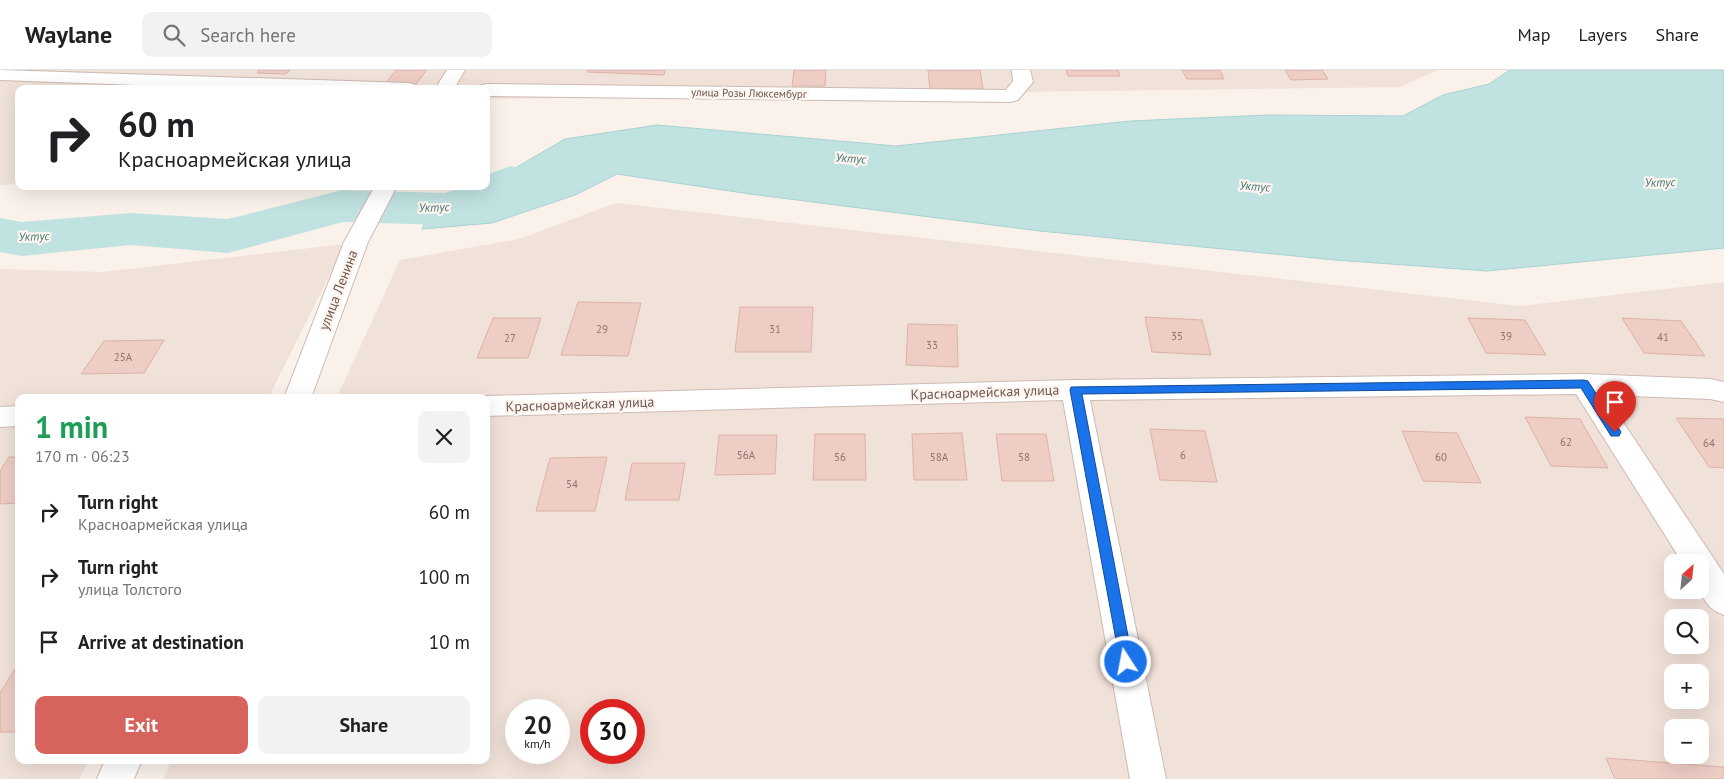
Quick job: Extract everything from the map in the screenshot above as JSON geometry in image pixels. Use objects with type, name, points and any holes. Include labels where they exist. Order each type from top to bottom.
[{"type":"street","points":[[447,85],[456,70]]},
{"type":"street","name":"улица Розы Люксембург","points":[[490,90],[1011,96],[1023,82],[1021,70]]},
{"type":"street","points":[[0,74],[299,85]]},
{"type":"street","name":"улица Ленина","points":[[299,394],[356,242],[384,190]]},
{"type":"street","points":[[1584,384],[1694,554]]},
{"type":"street","name":"Красноармейская улица","points":[[490,406],[1075,390],[1584,384],[1710,389],[1724,392]]},
{"type":"street","points":[[1075,390],[1148,779]]},
{"type":"street","points":[[0,417],[15,416]]},
{"type":"street","points":[[1709,577],[1724,600]]},
{"type":"street","points":[[115,779],[122,764]]},
{"type":"shaded area","points":[[0,70],[1438,70],[1400,87],[490,99],[490,85],[15,85],[15,184],[0,185]]},
{"type":"shaded area","points":[[616,203],[1520,306],[1724,282],[1724,779],[163,779],[170,764],[490,764],[490,394],[338,394],[400,260],[519,239]]},
{"type":"shaded area","points":[[345,244],[270,394],[15,394],[15,764],[87,764],[79,779],[0,779],[0,269],[103,272]]},
{"type":"water","points":[[1510,70],[1724,70],[1724,248],[1487,271],[1335,260],[1040,231],[750,194],[617,174],[575,195],[492,223],[422,229],[437,198],[461,190],[490,190],[490,181],[498,178],[565,139],[657,125],[896,146],[1130,121],[1268,115],[1403,116],[1443,95],[1489,84]]},
{"type":"building","points":[[259,70],[290,70],[286,74],[257,73]]},
{"type":"building","points":[[396,70],[427,70],[416,84],[386,83]]},
{"type":"building","points":[[588,70],[665,70],[664,75],[587,72]]},
{"type":"building","points":[[794,70],[826,70],[825,86],[792,86]]},
{"type":"building","points":[[928,70],[980,70],[983,89],[930,89]]},
{"type":"building","points":[[1066,70],[1118,70],[1120,76],[1068,76]]},
{"type":"building","points":[[1182,70],[1220,70],[1224,79],[1187,79]]},
{"type":"building","points":[[1285,70],[1322,70],[1328,79],[1291,80]]},
{"type":"building","points":[[578,302],[641,303],[628,356],[561,355]]},
{"type":"building","points":[[740,307],[813,307],[811,352],[735,352]]},
{"type":"building","points":[[1145,317],[1202,320],[1211,355],[1152,352]]},
{"type":"building","points":[[493,318],[541,318],[528,358],[477,358]]},
{"type":"building","points":[[1468,318],[1525,320],[1546,355],[1486,353]]},
{"type":"building","points":[[1622,318],[1681,321],[1705,356],[1644,353]]},
{"type":"building","points":[[908,324],[957,325],[958,367],[906,365]]},
{"type":"building","points":[[164,340],[144,373],[81,374],[104,341]]},
{"type":"building","points":[[1525,417],[1580,419],[1608,468],[1551,466]]},
{"type":"building","points":[[1676,418],[1724,419],[1724,468],[1709,467]]},
{"type":"building","points":[[1150,429],[1205,431],[1217,482],[1160,480]]},
{"type":"building","points":[[1402,431],[1457,433],[1481,483],[1423,481]]},
{"type":"building","points":[[962,433],[967,480],[914,480],[912,434]]},
{"type":"building","points":[[815,434],[865,434],[866,480],[813,480]]},
{"type":"building","points":[[996,434],[1046,434],[1054,481],[1002,481]]},
{"type":"building","points":[[719,435],[777,435],[775,474],[715,475]]},
{"type":"building","points":[[9,457],[15,457],[15,503],[0,504],[0,471]]},
{"type":"building","points":[[607,457],[595,511],[536,511],[550,458]]},
{"type":"building","points":[[632,463],[685,463],[679,500],[625,500]]},
{"type":"building","points":[[15,669],[15,732],[0,732],[0,693]]},
{"type":"building","points":[[1606,758],[1664,762],[1664,764],[1724,767],[1724,779],[1615,779]]},
{"type":"waterway","name":"Уктус","points":[[0,235],[22,239],[131,229],[228,236],[342,206],[449,209],[481,198],[511,181]]},
{"type":"route","points":[[1126,662],[1075,390],[1584,384],[1615,432]]}]
